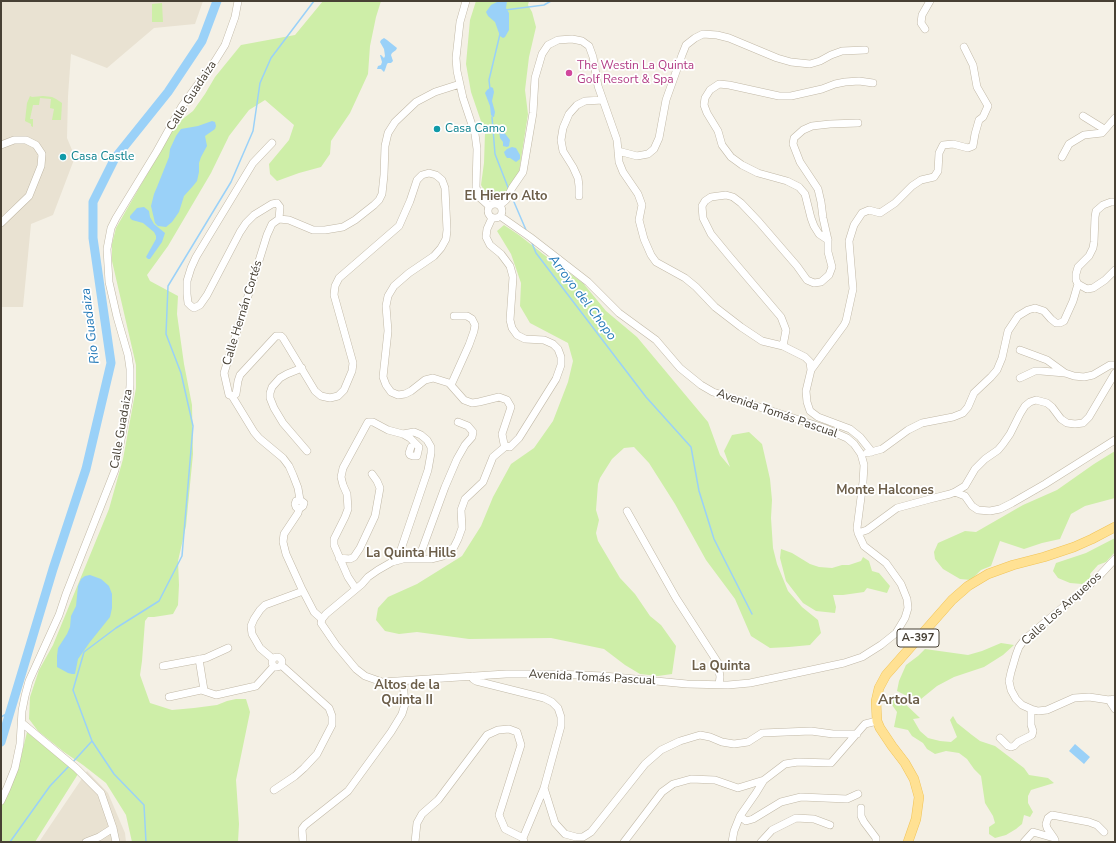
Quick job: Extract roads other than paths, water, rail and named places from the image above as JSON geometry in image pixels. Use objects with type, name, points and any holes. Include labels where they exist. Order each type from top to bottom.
[{"type":"main road","name":"A-397","points":[[908,842],[916,819],[919,797],[914,779],[905,763],[880,728],[877,721],[876,700],[879,688],[886,675],[947,605],[968,586],[988,574],[1074,547],[1115,526]]},
{"type":"street","name":"Calle Guadaiza","points":[[1,801],[8,788],[15,768],[20,744],[25,696],[29,681],[59,615],[115,470],[129,399],[130,369],[128,355],[117,318],[109,282],[107,254],[110,232],[116,218],[157,151],[182,106],[215,61],[224,45],[235,16],[238,1]]},
{"type":"street","points":[[466,1],[460,22],[456,58],[457,71],[463,98],[475,134],[477,149],[476,187],[479,196],[489,206]]},
{"type":"street","points":[[925,29],[921,23],[922,15],[930,1]]},
{"type":"street","points":[[618,151],[637,156],[648,154],[654,149],[659,138],[666,100],[686,45],[703,34],[729,38],[790,62],[810,64],[842,51],[865,50]]},
{"type":"street","points":[[500,205],[506,200],[523,172],[533,113],[535,78],[542,54],[548,45],[558,40],[572,39],[582,41],[589,46],[593,57],[597,80],[617,140],[619,162],[623,172],[638,194],[642,205],[640,220],[644,239],[651,255],[656,262],[685,278],[715,307],[762,341],[783,346],[805,357],[810,362],[811,370],[806,391],[810,411],[818,417],[850,429],[860,437],[872,452]]},
{"type":"street","points":[[811,370],[846,321],[853,289],[849,241],[854,225],[862,213],[868,210],[880,214],[912,186],[921,180],[934,177],[938,171],[939,153],[943,145],[953,144],[968,148],[973,146],[979,120],[983,117],[988,106],[977,87],[973,65],[964,47]]},
{"type":"street","points":[[828,240],[819,234],[814,226],[805,194],[799,187],[787,181],[758,173],[742,165],[731,157],[722,145],[718,131],[707,113],[704,105],[705,98],[710,90],[719,84],[779,96],[791,96],[845,82],[859,80],[873,83]]},
{"type":"street","points":[[272,143],[253,163],[196,256],[187,281],[188,303],[194,308],[200,305],[207,295],[246,223],[254,215],[272,204],[277,203],[280,207],[279,219],[289,220],[313,230],[326,230],[343,227],[355,220],[374,205],[382,194],[385,146],[388,133],[394,122],[416,102],[435,92],[460,84]]},
{"type":"street","points":[[579,196],[578,178],[563,151],[561,140],[563,128],[569,114],[577,105],[585,101],[603,100]]},
{"type":"street","points":[[1083,116],[1104,129]]},
{"type":"street","points":[[1062,157],[1069,144],[1084,135],[1102,133],[1115,118]]},
{"type":"street","points":[[783,346],[786,330],[781,317],[711,234],[703,218],[702,206],[705,201],[711,198],[726,195],[737,200],[759,222],[797,266],[807,280],[814,283],[821,282],[829,275],[832,267],[828,252],[828,240],[818,189],[800,162],[793,144],[794,138],[803,130],[812,126],[858,123]]},
{"type":"street","points":[[1,145],[14,140],[26,140],[36,144],[42,154],[42,166],[29,196],[1,223]]},
{"type":"street","name":"Calle Hernán Cortés","points":[[279,219],[272,224],[267,235],[224,373],[229,395],[232,396],[236,394],[240,375],[276,336],[281,336],[283,338],[316,391],[321,396],[330,398],[338,396],[344,390],[352,371],[353,363],[334,295],[335,286],[339,278],[399,226],[417,180],[422,175],[429,173],[436,175],[442,180],[447,230],[446,239],[434,256],[409,273],[394,286],[388,296],[386,306],[388,330],[383,377],[391,392],[398,395],[405,394],[425,380],[433,378],[449,383],[464,400],[472,403],[499,397],[507,400],[511,407],[502,434],[504,444],[506,446]]},
{"type":"street","points":[[1115,202],[1103,205],[1096,211],[1094,242],[1089,256],[1078,267],[1076,274],[1078,284],[1073,301],[1064,321],[1056,323],[1044,311],[1035,308],[1018,316],[1008,331],[1002,358],[997,370],[974,393],[968,407],[963,413],[953,417],[922,423],[908,430],[882,449],[861,454],[864,470],[857,528],[858,533],[867,530],[897,508],[956,492],[965,486],[975,469],[1003,444],[1025,406],[1030,402],[1036,400],[1047,403],[1061,419],[1067,423],[1083,423],[1089,417],[1115,373]]},
{"type":"street","points":[[492,218],[488,215],[487,211],[489,206],[496,203],[500,205]]},
{"type":"street","points":[[492,218],[500,216],[502,211],[500,205]]},
{"type":"street","name":"Avenida Tomás Pascual","points":[[500,216],[530,237],[588,282],[619,313],[656,340],[680,368],[701,385],[713,392],[824,428],[847,438],[854,444],[861,454]]},
{"type":"street","points":[[322,619],[378,570],[392,562],[403,559],[431,559],[443,556],[454,547],[462,528],[461,510],[465,499],[483,482],[493,457],[506,446],[510,447],[519,438],[556,379],[561,365],[561,357],[558,349],[553,344],[544,340],[525,339],[517,335],[512,328],[510,320],[513,278],[510,266],[501,254],[490,245],[486,237],[487,229],[492,218]]},
{"type":"street","points":[[1078,284],[1086,289],[1093,288],[1105,280],[1115,270]]},
{"type":"street","points":[[451,385],[469,345],[475,325],[472,319],[467,316],[454,316]]},
{"type":"street","points":[[1020,350],[1047,360],[1065,374]]},
{"type":"street","points":[[1020,378],[1035,371],[1084,377],[1093,375],[1110,365],[1115,366]]},
{"type":"street","points":[[302,368],[280,378],[272,387],[270,398],[283,423],[307,451]]},
{"type":"street","name":"Avenida Tomás Pascual","points":[[232,396],[254,432],[283,458],[296,482],[300,500],[296,501],[295,504],[299,509],[298,513],[284,534],[283,542],[286,554],[314,612],[322,619],[321,623],[328,634],[356,670],[366,676],[382,682],[506,674],[556,674],[604,676],[687,684],[750,683],[844,663],[862,657],[896,633],[905,618],[908,608],[907,599],[901,584],[886,564],[877,555],[864,546],[858,533]]},
{"type":"street","points":[[356,589],[348,577],[334,545],[334,539],[348,509],[347,494],[341,477],[343,468],[368,422],[373,422],[388,430],[403,434],[419,447],[417,456],[410,455],[409,453],[411,447]]},
{"type":"street","points":[[420,558],[445,487],[457,459],[472,437],[473,432],[468,426],[458,422]]},
{"type":"street","points":[[397,561],[428,470],[431,453],[431,447],[427,440],[421,435],[414,432],[403,434]]},
{"type":"street","points":[[956,492],[965,496],[972,506],[978,510],[990,511],[1000,509],[1045,484],[1115,440]]},
{"type":"street","points":[[339,558],[350,559],[354,557],[360,548],[375,516],[380,488],[372,474]]},
{"type":"street","points":[[965,486],[965,496]]},
{"type":"street","points":[[627,511],[676,598],[718,663],[720,677],[719,684]]},
{"type":"street","name":"Calle Los Arqueros","points":[[1031,709],[1022,705],[1016,699],[1011,690],[1009,681],[1010,672],[1019,647],[1025,639],[1086,588],[1115,559]]},
{"type":"street","points":[[274,790],[295,776],[317,754],[332,724],[332,716],[329,708],[276,664],[255,642],[252,634],[251,626],[254,619],[265,605],[303,591]]},
{"type":"street","points":[[163,666],[206,658],[228,648]]},
{"type":"street","points":[[199,659],[204,690]]},
{"type":"street","points":[[169,698],[200,690],[216,695],[256,686],[276,664]]},
{"type":"street","points":[[415,842],[417,823],[422,814],[438,800],[487,735],[498,730],[509,729],[517,732],[521,745],[499,815],[505,829],[524,840],[544,788],[561,726],[561,717],[558,708],[552,702],[544,698],[481,682],[473,679],[472,676]]},
{"type":"street","points":[[303,842],[302,829],[305,825],[348,792],[391,732],[402,714],[405,704],[403,681]]},
{"type":"street","points":[[1000,738],[1008,746],[1014,746],[1018,742],[1032,735],[1031,709],[1038,711],[1047,710],[1074,698],[1089,697],[1112,699],[1115,709]]},
{"type":"street","points":[[624,842],[662,792],[673,784],[691,779],[715,780],[738,788],[764,780],[785,764],[798,762],[832,764],[865,724],[877,721]]},
{"type":"street","points":[[22,723],[76,768],[101,793],[113,828],[116,842]]},
{"type":"street","points":[[544,788],[555,822],[564,834],[583,837],[591,832],[645,764],[661,750],[680,741],[700,736],[710,737],[722,742],[734,744],[748,742],[762,733],[811,731],[833,734],[857,734]]},
{"type":"street","points":[[732,842],[736,823],[764,780]]},
{"type":"street","points":[[740,816],[746,821],[753,819],[781,802],[801,797],[847,799],[858,794]]},
{"type":"street","points":[[861,808],[861,816],[876,838],[876,842]]},
{"type":"street","points":[[1055,840],[1046,824],[1048,818],[1052,815],[1089,822],[1097,825],[1104,832]]},
{"type":"street","points":[[761,842],[772,830],[796,818],[814,819],[830,826]]},
{"type":"street","points":[[86,842],[99,837],[113,828]]},
{"type":"street","points":[[1024,842],[1033,832],[1055,840]]},
{"type":"water","points":[[499,1],[507,1],[506,8],[509,13],[509,30],[503,38],[500,36],[495,22],[486,12],[491,5]]},
{"type":"water","points":[[384,38],[397,48],[391,55],[393,61],[387,64],[384,72],[381,69],[377,69],[382,62],[380,55],[384,58],[385,56],[384,49],[380,42]]},
{"type":"water","points":[[491,87],[493,88],[494,92],[492,101],[495,112],[494,117],[491,115],[490,106],[485,93]]},
{"type":"water","points":[[212,121],[215,122],[216,126],[215,129],[205,136],[207,146],[199,163],[197,181],[184,196],[179,212],[172,222],[166,227],[158,226],[155,223],[151,206],[154,194],[169,157],[170,149],[176,136],[181,129],[198,126]]},
{"type":"water","points":[[500,128],[510,140],[509,146],[507,147],[503,146],[503,142],[500,138]]},
{"type":"water","points":[[512,147],[516,148],[520,155],[520,159],[516,162],[510,158],[507,158],[504,152]]},
{"type":"water","points":[[144,207],[149,211],[150,217],[154,224],[165,233],[162,242],[150,259],[146,257],[156,239],[156,236],[154,232],[143,223],[130,218],[137,208]]},
{"type":"water","points":[[90,575],[101,579],[109,586],[112,594],[112,608],[110,617],[78,659],[75,674],[72,674],[57,667],[58,648],[70,627],[71,616],[76,606],[78,586],[81,579]]},
{"type":"water","points":[[1075,744],[1090,757],[1084,764],[1069,751]]},
{"type":"waterway","name":"Rio Guadaiza","points":[[1,742],[53,569],[86,469],[111,363],[93,238],[93,202],[115,158],[168,92],[202,41],[217,1]]},
{"type":"waterway","points":[[72,763],[92,741],[73,690],[84,652],[116,628],[159,601],[182,556],[193,426],[181,373],[166,334],[168,286],[231,182],[253,131],[260,83],[271,58],[314,1]]},
{"type":"waterway","name":"Arroyo del Chopo","points":[[505,11],[544,5],[551,1]]},
{"type":"waterway","name":"Arroyo del Chopo","points":[[490,89],[489,80],[500,34]]},
{"type":"waterway","name":"Arroyo del Chopo","points":[[492,117],[495,154],[509,190]]},
{"type":"waterway","name":"Arroyo del Chopo","points":[[511,195],[526,230]]},
{"type":"waterway","name":"Arroyo del Chopo","points":[[532,243],[536,253],[646,397],[691,447],[699,491],[714,539],[752,614]]},
{"type":"waterway","name":"Rio Guadaiza","points":[[1,717],[10,712]]},
{"type":"waterway","points":[[92,741],[114,774],[144,805],[146,842]]},
{"type":"waterway","points":[[10,842],[50,786],[70,765]]},
{"type":"place","name":"The Westin La Quinta Golf Resort & Spa","points":[[569,73]]},
{"type":"place","name":"Casa Camo","points":[[437,129]]},
{"type":"place","name":"Casa Castle","points":[[63,157]]},
{"type":"district","name":"El Hierro Alto","points":[[506,197]]},
{"type":"district","name":"Monte Halcones","points":[[885,491]]},
{"type":"district","name":"La Quinta Hills","points":[[411,554]]},
{"type":"district","name":"La Quinta","points":[[721,667]]},
{"type":"district","name":"Altos de la Quinta II","points":[[407,694]]},
{"type":"district","name":"Artola","points":[[899,701]]}]
